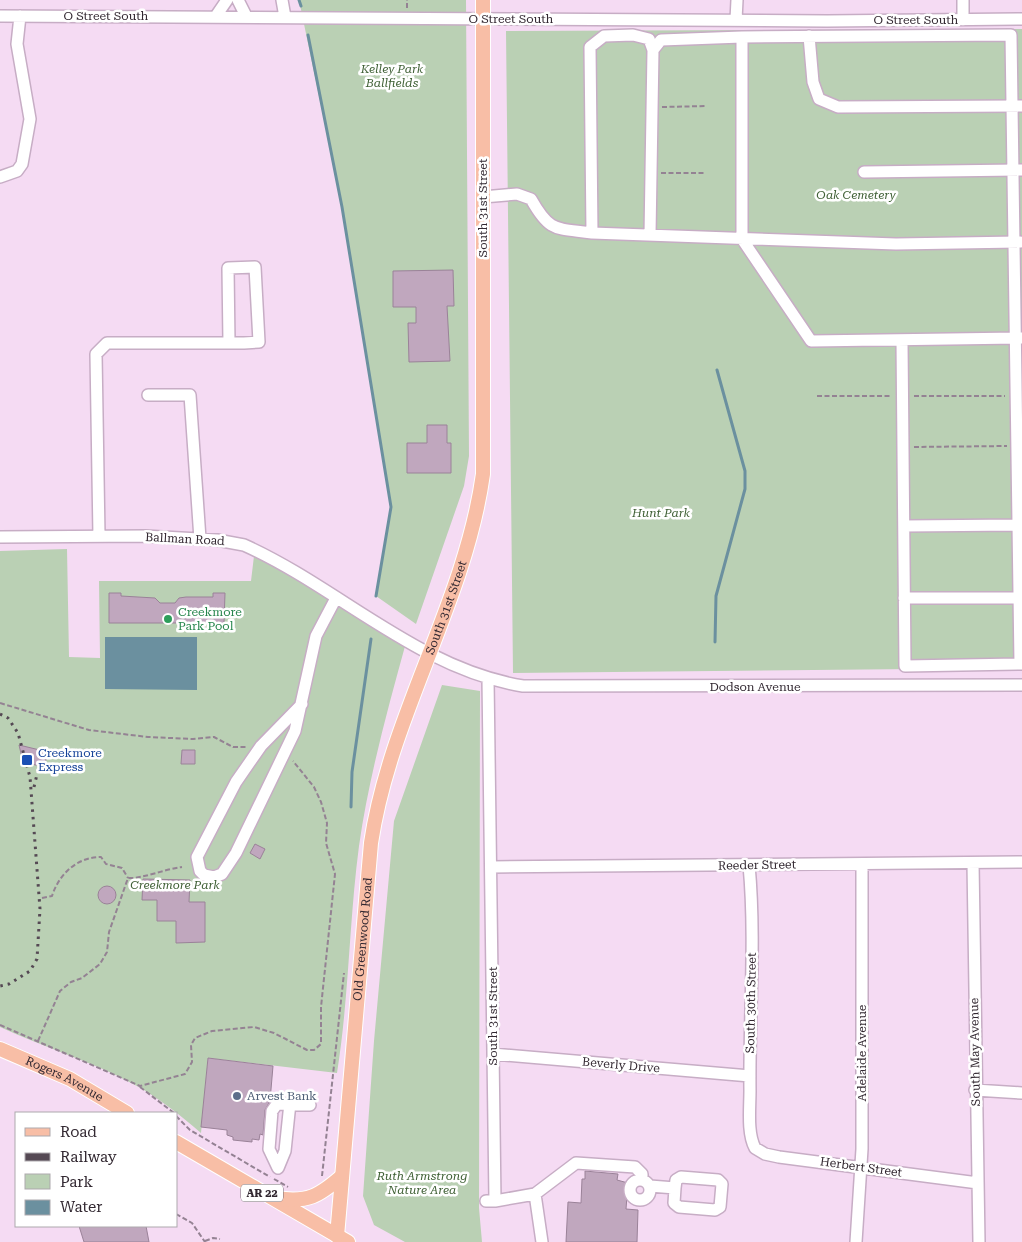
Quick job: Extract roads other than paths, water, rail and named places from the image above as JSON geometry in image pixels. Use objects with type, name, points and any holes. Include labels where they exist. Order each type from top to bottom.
[{"type":"main road","name":"South 31st Street","points":[[430,653],[471,540],[482,474],[483,0]]},
{"type":"main road","name":"Old Greenwood Road","points":[[341,1240],[342,1176],[375,815],[389,761],[430,653]]},
{"type":"main road","name":"Rogers Avenue","points":[[0,1049],[70,1079],[125,1112]]},
{"type":"main road","name":"AR 22","points":[[178,1143],[341,1240]]},
{"type":"main road","points":[[267,1196],[291,1200],[308,1199],[323,1192],[342,1176]]},
{"type":"street","points":[[216,16],[227,0]]},
{"type":"street","points":[[238,0],[246,16]]},
{"type":"street","points":[[282,0],[285,17]]},
{"type":"street","points":[[736,20],[737,0]]},
{"type":"street","points":[[963,0],[963,20]]},
{"type":"street","name":"O Street South","points":[[0,16],[736,20],[1022,19]]},
{"type":"street","points":[[0,177],[17,171],[22,164],[30,119],[17,44],[20,16]]},
{"type":"street","points":[[592,233],[590,47],[604,36],[633,35],[648,39],[653,50],[650,235]]},
{"type":"street","points":[[653,50],[661,40],[810,36],[1011,35],[1017,106],[1019,338],[1017,396],[1021,664],[905,666],[902,341]]},
{"type":"street","points":[[810,36],[813,82],[819,99],[838,107],[1017,106]]},
{"type":"street","points":[[742,37],[742,239],[810,341],[1019,338]]},
{"type":"street","points":[[864,172],[1018,170]]},
{"type":"street","points":[[483,197],[517,194],[531,199],[540,216],[551,227],[592,233],[896,244],[1018,242]]},
{"type":"street","points":[[99,536],[96,354],[107,343],[229,343],[259,342],[255,267],[228,268],[229,343]]},
{"type":"street","points":[[148,396],[190,395],[200,539]]},
{"type":"street","points":[[904,526],[1020,525]]},
{"type":"street","name":"Ballman Road","points":[[0,537],[99,536],[200,539],[244,545],[430,653]]},
{"type":"street","points":[[302,704],[261,746],[236,782],[196,856],[197,867],[204,875],[214,877],[222,874],[236,853],[285,756],[295,731],[302,704],[316,636],[336,598]]},
{"type":"street","points":[[904,598],[1021,598]]},
{"type":"street","name":"South 31st Street","points":[[430,653],[488,679],[493,1054],[490,1201],[535,1194]]},
{"type":"street","name":"Dodson Avenue","points":[[488,679],[537,687],[1022,685]]},
{"type":"street","name":"Reeder Street","points":[[492,867],[1022,862]]},
{"type":"street","name":"South May Avenue","points":[[973,863],[975,1090],[979,1242]]},
{"type":"street","name":"Adelaide Avenue","points":[[856,1242],[859,1167],[862,1149],[862,864]]},
{"type":"street","name":"South 30th Street","points":[[749,865],[752,919],[750,1076],[752,1141]]},
{"type":"street","name":"Beverly Drive","points":[[493,1054],[750,1076]]},
{"type":"street","points":[[975,1090],[1022,1092]]},
{"type":"street","points":[[285,1103],[285,1151],[278,1168],[269,1149],[272,1111],[285,1103],[310,1106]]},
{"type":"street","name":"Herbert Street","points":[[752,1141],[755,1148],[765,1154],[978,1183]]},
{"type":"street","points":[[542,1242],[535,1194],[576,1163],[635,1167],[642,1174],[646,1183],[675,1188]]},
{"type":"street","points":[[681,1177],[718,1180],[722,1184],[720,1206],[715,1210],[679,1207],[674,1203],[675,1188],[676,1180],[681,1177]]},
{"type":"water","points":[[105,637],[197,637],[197,690],[105,689]]},
{"type":"waterway","points":[[299,0],[301,6]]},
{"type":"waterway","points":[[308,35],[342,207],[391,507],[376,596]]},
{"type":"waterway","points":[[715,642],[716,596],[745,489],[745,471],[717,370]]},
{"type":"waterway","points":[[351,807],[352,772],[371,639]]},
{"type":"railway","points":[[0,714],[8,718],[18,733],[30,777],[40,909],[37,959],[30,971],[9,984],[0,986]]},
{"type":"railway","points":[[34,787],[39,766]]},
{"type":"place","name":"Creekmore Park Pool","points":[[168,619]]},
{"type":"place","name":"Creekmore Express","points":[[27,760]]},
{"type":"place","name":"Arvest Bank","points":[[237,1096]]},
{"type":"park label","name":"Kelley Park Ballfields","points":[[392,76]]},
{"type":"park label","name":"Oak Cemetery","points":[[856,195]]},
{"type":"park label","name":"Hunt Park","points":[[661,513]]},
{"type":"park label","name":"Creekmore Park","points":[[175,885]]},
{"type":"park label","name":"Ruth Armstrong Nature Area","points":[[422,1183]]}]
